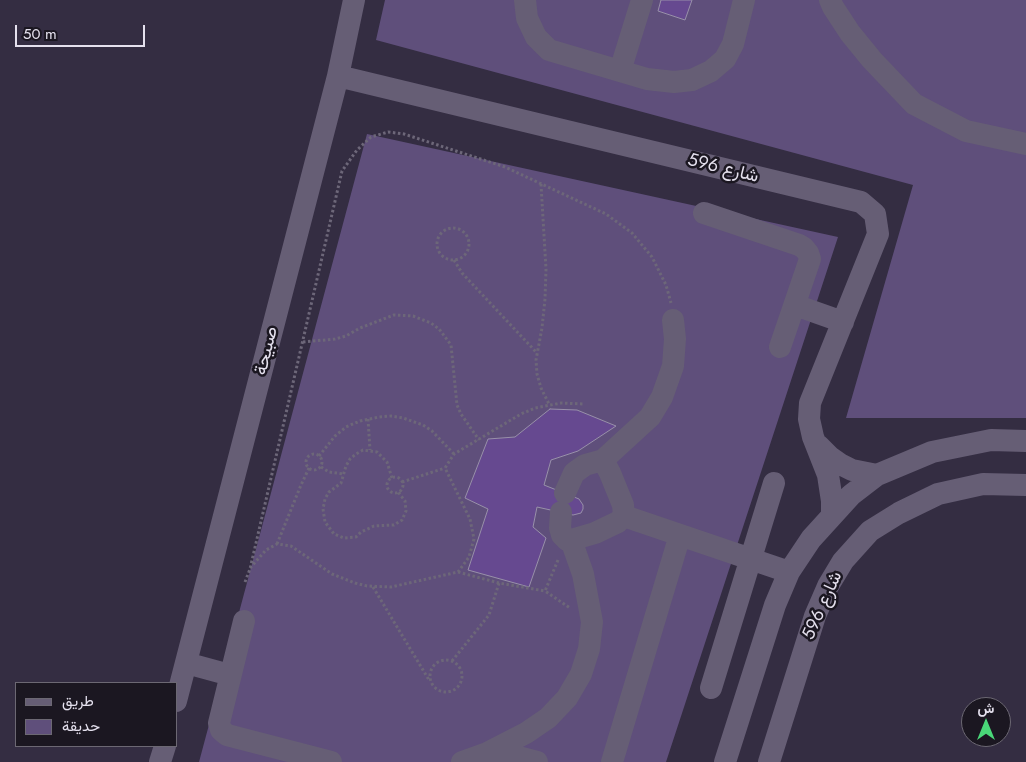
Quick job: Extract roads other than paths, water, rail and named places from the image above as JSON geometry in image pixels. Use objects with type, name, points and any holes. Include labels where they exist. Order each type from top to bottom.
[{"type":"street","name":"صبيحة","points":[[178,693],[338,76],[354,0]]},
{"type":"street","points":[[525,0],[527,18],[536,37],[549,50],[647,79],[674,82],[692,80],[711,71],[726,59],[733,44],[744,0]]},
{"type":"street","points":[[620,71],[642,0]]},
{"type":"street","points":[[830,0],[850,33],[872,60],[914,104],[966,131],[1026,144]]},
{"type":"street","name":"شارع 596","points":[[338,76],[861,202],[875,214],[878,234],[810,403],[809,419],[813,437],[828,475],[832,515]]},
{"type":"street","points":[[704,213],[804,248],[808,253],[810,259],[780,347]]},
{"type":"street","points":[[795,305],[843,322]]},
{"type":"street","points":[[462,762],[487,753],[526,733],[548,718],[567,698],[580,674],[589,649],[592,622],[583,574],[569,540],[562,535],[560,528],[563,502],[574,473],[585,465],[603,460],[650,417],[662,397],[673,366],[674,320]]},
{"type":"street","points":[[813,437],[825,452],[840,464],[852,470],[877,475]]},
{"type":"street","points":[[726,762],[775,604],[789,572],[811,539],[850,495],[877,475],[932,452],[991,440],[1026,441]]},
{"type":"street","points":[[603,460],[610,473],[622,505],[624,516]]},
{"type":"street","points":[[710,688],[774,483]]},
{"type":"street","name":"شارع 596","points":[[769,762],[815,616],[828,586],[843,561],[870,531],[899,513],[938,494],[983,484],[1026,485]]},
{"type":"street","points":[[569,540],[595,533],[618,522],[624,516]]},
{"type":"street","points":[[624,516],[789,572]]},
{"type":"street","points":[[612,762],[680,535]]},
{"type":"street","points":[[244,621],[219,723],[221,730],[227,735],[331,762]]},
{"type":"street","points":[[186,663],[230,675]]},
{"type":"street","points":[[526,733],[527,748],[533,761]]},
{"type":"street","points":[[160,762],[164,747]]},
{"type":"street","points":[[487,753],[533,761]]}]
